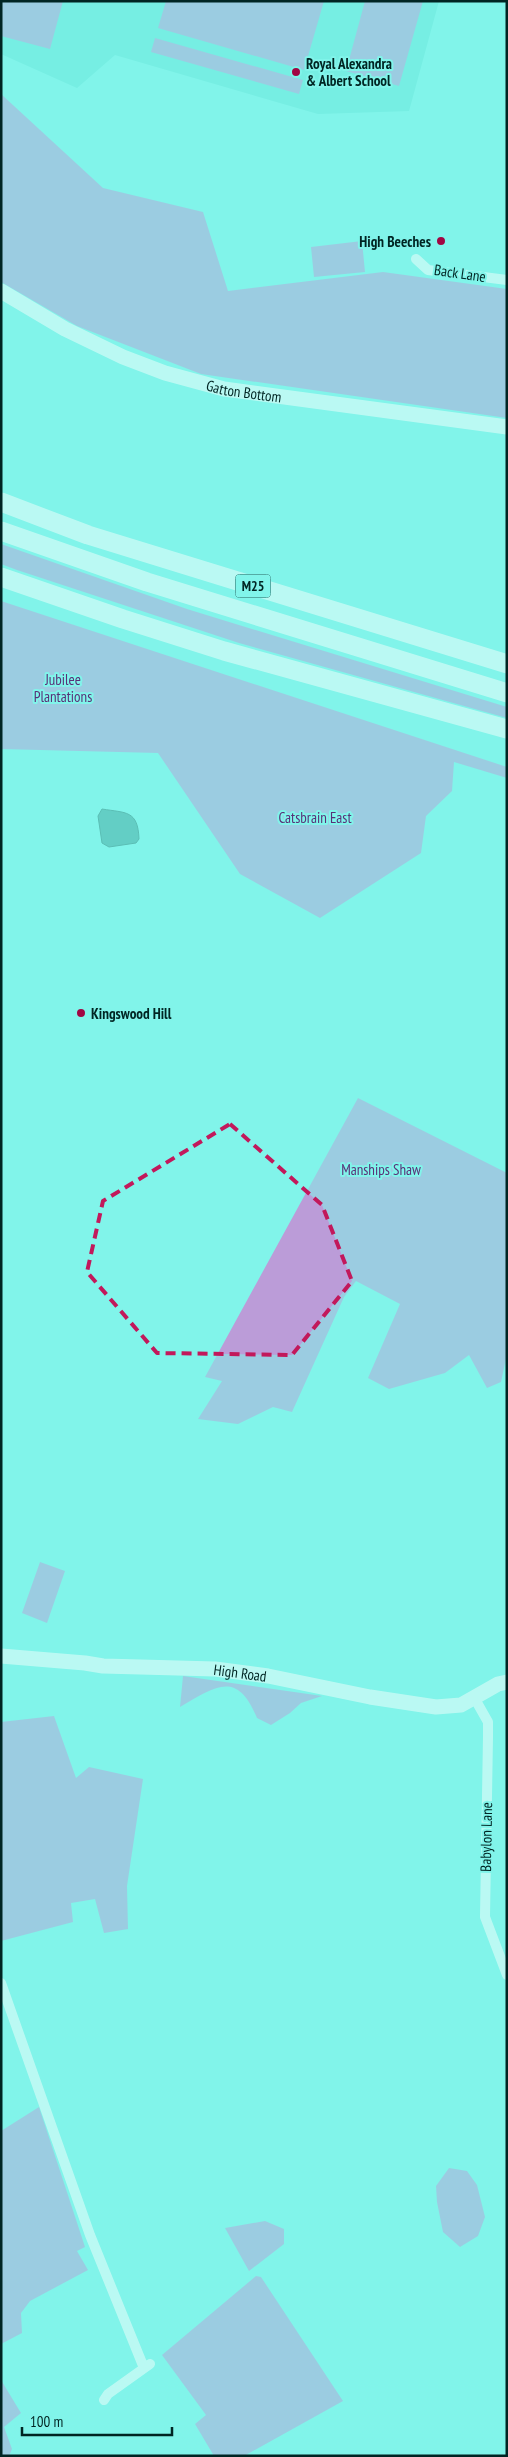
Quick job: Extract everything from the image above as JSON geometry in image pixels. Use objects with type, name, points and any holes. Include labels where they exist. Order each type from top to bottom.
[{"type":"highway","name":"M25","points":[[1,502],[88,535],[507,664]]},
{"type":"highway","name":"M25","points":[[1,531],[147,582],[507,693]]},
{"type":"highway","points":[[1,577],[122,619],[224,651],[506,729]]},
{"type":"street","name":"Back Lane","points":[[416,259],[428,270],[507,280]]},
{"type":"street","name":"Gatton Bottom","points":[[1,291],[65,329],[123,357],[165,373],[216,387],[507,427]]},
{"type":"street","name":"High Road","points":[[1,1656],[103,1666],[215,1669],[268,1676],[370,1697],[436,1708],[461,1705],[475,1699],[498,1684],[507,1682]]},
{"type":"street","name":"Babylon Lane","points":[[475,1699],[488,1722],[484,1917],[507,1975]]},
{"type":"street","points":[[1,1982],[90,2235],[147,2366],[108,2394],[104,2400]]},
{"type":"highlighted area","points":[[230,1124],[322,1205],[352,1281],[292,1355],[157,1353],[87,1272],[103,1201]]},
{"type":"shaded area","name":"Royal Alexandra & Albert School","points":[[1,1],[439,1],[409,111],[318,114],[115,55],[77,88],[1,54]]},
{"type":"shaded area","points":[[102,809],[124,813],[133,818],[138,830],[139,839],[136,843],[109,847],[102,843],[98,816]]},
{"type":"green space","points":[[1,1],[63,1],[50,49],[1,36]]},
{"type":"green space","points":[[166,1],[324,1],[304,70],[158,28]]},
{"type":"green space","points":[[365,1],[423,1],[399,86],[346,71]]},
{"type":"green space","points":[[155,38],[303,80],[299,94],[151,52]]},
{"type":"green space","points":[[1,94],[103,188],[203,212],[228,291],[383,272],[507,289],[507,418],[201,374],[77,326],[1,282]]},
{"type":"green space","points":[[362,241],[365,272],[314,277],[311,247]]},
{"type":"green space","points":[[1,544],[187,609],[507,707],[507,718],[239,643],[17,570],[1,564]]},
{"type":"green space","points":[[1,601],[507,767],[507,778],[454,762],[452,791],[426,816],[421,853],[320,918],[240,874],[158,753],[1,749]]},
{"type":"green space","name":"Manships Shaw","points":[[358,1098],[507,1173],[507,1354],[501,1382],[487,1388],[469,1355],[445,1373],[389,1389],[368,1378],[400,1304],[356,1281],[344,1297],[292,1412],[273,1407],[238,1424],[198,1419],[222,1381],[205,1377]]},
{"type":"green space","points":[[40,1562],[65,1571],[47,1623],[22,1613]]},
{"type":"green space","points":[[183,1676],[322,1696],[301,1703],[290,1713],[271,1725],[257,1718],[241,1693],[233,1688],[214,1689],[180,1707]]},
{"type":"green space","points":[[54,1716],[76,1778],[89,1767],[143,1779],[127,1886],[128,1929],[104,1933],[95,1899],[71,1903],[73,1922],[1,1941],[1,1722]]},
{"type":"green space","points":[[39,2107],[85,2247],[77,2251],[88,2270],[30,2301],[21,2313],[22,2333],[1,2344],[1,2131]]},
{"type":"green space","points":[[449,2168],[467,2171],[477,2185],[485,2217],[478,2236],[460,2247],[443,2232],[437,2202],[436,2186]]},
{"type":"green space","points":[[265,2221],[284,2229],[284,2244],[249,2271],[225,2228]]},
{"type":"green space","points":[[256,2276],[261,2277],[343,2401],[244,2456],[214,2456],[195,2424],[206,2415],[162,2355]]},
{"type":"green space","points":[[1,2380],[21,2413],[4,2427],[12,2449],[9,2456],[1,2456]]},
{"type":"place","name":"Royal Alexandra & Albert School","points":[[296,72]]},
{"type":"place","name":"High Beeches","points":[[441,241]]},
{"type":"place","name":"Kingswood Hill","points":[[81,1013]]},
{"type":"park label","name":"Jubilee Plantations","points":[[63,688]]},
{"type":"park label","name":"Catsbrain East","points":[[315,817]]}]
